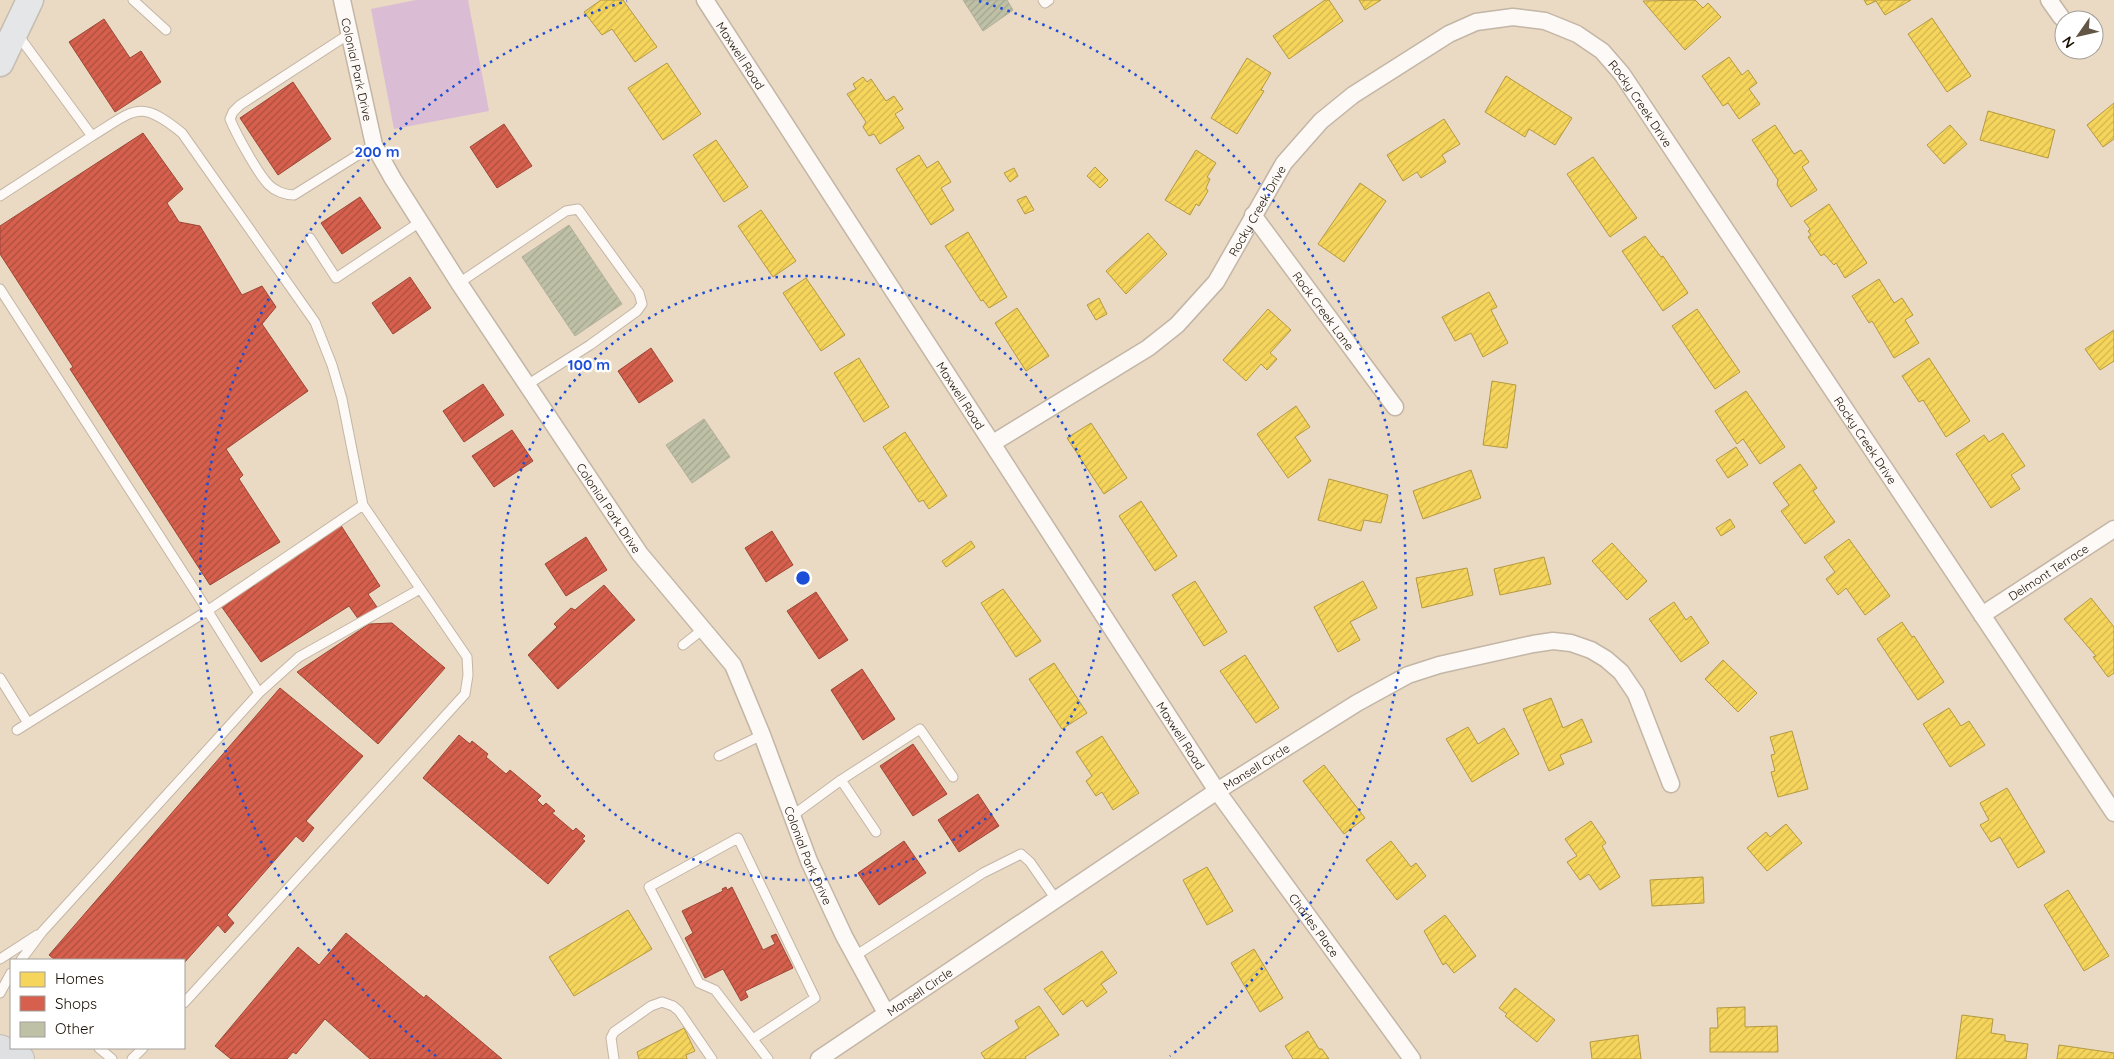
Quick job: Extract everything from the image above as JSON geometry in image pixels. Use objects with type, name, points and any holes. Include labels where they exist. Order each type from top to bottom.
[{"type":"highway","points":[[0,1049],[20,1059]]},
{"type":"main road","points":[[0,63],[30,0]]},
{"type":"street","name":"Colonial Park Drive","points":[[342,0],[374,145],[459,283],[640,554],[733,665],[762,735],[809,861],[855,956],[886,1013]]},
{"type":"street","name":"Maxwell Road","points":[[705,0],[1217,791]]},
{"type":"street","name":"Rocky Creek Drive","points":[[993,443],[1148,348],[1177,325],[1216,282],[1284,163],[1321,121],[1353,95],[1449,34],[1476,22],[1513,17],[1545,22],[1577,34],[1602,51],[1622,74],[2114,813]]},
{"type":"street","name":"Rock Creek Lane","points":[[1253,215],[1395,407]]},
{"type":"street","name":"Delmont Terrace","points":[[1982,615],[2114,528]]},
{"type":"street","name":"Mansell Circle","points":[[819,1059],[1055,898],[1217,791],[1357,703],[1408,675],[1439,665],[1533,644],[1571,643],[1591,650],[1606,659],[1621,672],[1636,694],[1671,784]]},
{"type":"street","name":"Charles Place","points":[[1217,791],[1412,1059]]},
{"type":"lane","points":[[133,0],[166,30]]},
{"type":"lane","points":[[1044,0],[1045,2],[1049,0]]},
{"type":"lane","points":[[16,32],[92,136]]},
{"type":"lane","points":[[349,34],[240,106],[233,112],[230,119],[234,129],[268,184],[288,195],[294,195],[374,145]]},
{"type":"lane","points":[[0,196],[131,112],[148,111],[161,116],[182,133],[315,322],[332,365],[342,399],[363,505],[467,657],[468,674],[465,694],[185,1002]]},
{"type":"lane","points":[[459,283],[566,211],[578,210],[639,293],[642,304],[637,311],[590,345],[527,385]]},
{"type":"lane","points":[[310,238],[336,278],[420,222]]},
{"type":"lane","points":[[0,289],[208,610],[258,693]]},
{"type":"lane","points":[[17,730],[208,610],[363,505]]},
{"type":"lane","points":[[23,959],[42,932],[258,693],[299,657],[420,588]]},
{"type":"lane","points":[[683,645],[702,630]]},
{"type":"lane","points":[[0,678],[28,723]]},
{"type":"lane","points":[[792,816],[841,780],[920,729],[953,777]]},
{"type":"lane","points":[[719,756],[762,735]]},
{"type":"lane","points":[[841,780],[876,832]]},
{"type":"lane","points":[[753,1039],[815,998],[738,838],[649,887],[699,983],[715,990],[768,1059]]},
{"type":"lane","points":[[855,956],[983,873],[1020,854],[1030,862],[1055,898]]},
{"type":"lane","points":[[0,959],[42,932]]},
{"type":"lane","points":[[0,992],[10,976]]},
{"type":"lane","points":[[614,1059],[611,1038],[614,1032],[651,1006],[662,1002],[679,1011],[712,1059]]},
{"type":"lane","points":[[100,1049],[112,1059]]},
{"type":"lane","points":[[132,1059],[142,1049]]},
{"type":"shaded area","points":[[416,0],[468,0],[489,111],[394,129],[371,9]]},
{"type":"building: Homes","points":[[601,0],[623,0],[657,47],[635,62],[612,29],[602,35],[584,12]]},
{"type":"building: Homes","points":[[1325,0],[1329,0],[1343,21],[1289,59],[1273,36]]},
{"type":"building: Homes","points":[[1359,0],[1381,0],[1365,10]]},
{"type":"building: Homes","points":[[1695,0],[1703,8],[1708,3],[1721,17],[1685,50],[1643,1]]},
{"type":"building: Homes","points":[[1864,0],[1911,0],[1885,15],[1876,1],[1867,5]]},
{"type":"building: Homes","points":[[1932,18],[1971,76],[1947,92],[1908,34]]},
{"type":"building: Homes","points":[[1729,57],[1742,75],[1748,70],[1757,83],[1749,89],[1760,104],[1739,119],[1728,103],[1723,106],[1702,76]]},
{"type":"building: Homes","points":[[1247,58],[1271,73],[1261,90],[1264,91],[1237,134],[1211,118]]},
{"type":"building: Homes","points":[[667,63],[701,114],[663,140],[628,88]]},
{"type":"building: Homes","points":[[1506,76],[1572,118],[1555,145],[1529,129],[1525,137],[1485,112]]},
{"type":"building: Homes","points":[[863,77],[867,82],[871,79],[886,101],[894,96],[903,109],[895,114],[904,128],[880,144],[874,134],[869,136],[863,127],[866,122],[847,94],[856,89],[853,84]]},
{"type":"building: Homes","points":[[2114,103],[2114,139],[2103,147],[2087,125]]},
{"type":"building: Homes","points":[[1988,111],[2055,130],[2048,158],[1980,140]]},
{"type":"building: Homes","points":[[1444,119],[1460,144],[1442,155],[1446,162],[1421,178],[1417,172],[1403,181],[1387,155]]},
{"type":"building: Homes","points":[[1775,125],[1794,154],[1801,150],[1809,162],[1802,167],[1817,190],[1791,207],[1777,185],[1778,180],[1752,140]]},
{"type":"building: Homes","points":[[1950,125],[1967,144],[1944,164],[1927,145]]},
{"type":"building: Homes","points":[[716,140],[748,187],[724,202],[693,155]]},
{"type":"building: Homes","points":[[1196,150],[1216,163],[1207,177],[1210,179],[1206,188],[1208,191],[1199,206],[1196,204],[1190,215],[1165,200]]},
{"type":"building: Homes","points":[[919,155],[927,168],[938,161],[951,182],[941,188],[954,210],[931,225],[896,169]]},
{"type":"building: Homes","points":[[1593,157],[1637,218],[1610,237],[1567,174]]},
{"type":"building: Homes","points":[[1095,167],[1108,180],[1100,188],[1087,176]]},
{"type":"building: Homes","points":[[1014,168],[1018,176],[1010,182],[1004,173]]},
{"type":"building: Homes","points":[[1360,183],[1386,201],[1344,262],[1318,244]]},
{"type":"building: Homes","points":[[1026,196],[1034,210],[1025,214],[1017,200]]},
{"type":"building: Homes","points":[[1829,204],[1867,263],[1845,278],[1836,263],[1834,265],[1824,254],[1821,256],[1808,237],[1811,235],[1808,231],[1810,229],[1804,221]]},
{"type":"building: Homes","points":[[761,210],[796,261],[773,277],[738,226]]},
{"type":"building: Homes","points":[[968,232],[1007,297],[989,308],[983,300],[981,301],[945,246]]},
{"type":"building: Homes","points":[[1148,233],[1167,254],[1126,294],[1106,271]]},
{"type":"building: Homes","points":[[1645,236],[1661,257],[1663,256],[1688,293],[1663,311],[1622,251]]},
{"type":"building: Homes","points":[[806,278],[845,335],[821,351],[783,293]]},
{"type":"building: Homes","points":[[1879,279],[1894,303],[1902,298],[1913,315],[1905,320],[1919,343],[1894,358],[1872,321],[1869,323],[1852,296]]},
{"type":"building: Homes","points":[[1489,292],[1497,307],[1491,310],[1508,343],[1483,357],[1471,333],[1455,341],[1442,317]]},
{"type":"building: Homes","points":[[1099,298],[1107,314],[1096,320],[1087,305]]},
{"type":"building: Homes","points":[[1017,308],[1049,356],[1026,371],[995,323]]},
{"type":"building: Homes","points":[[1268,309],[1291,330],[1270,353],[1277,359],[1267,370],[1261,364],[1246,381],[1223,360]]},
{"type":"building: Homes","points":[[1697,309],[1740,372],[1715,389],[1672,326]]},
{"type":"building: Homes","points":[[2114,330],[2114,361],[2100,370],[2085,349]]},
{"type":"building: Homes","points":[[859,358],[889,407],[864,422],[834,373]]},
{"type":"building: Homes","points":[[1929,358],[1970,421],[1946,437],[1923,400],[1919,402],[1902,376]]},
{"type":"building: Homes","points":[[1492,381],[1516,385],[1507,448],[1483,445]]},
{"type":"building: Homes","points":[[1746,391],[1785,447],[1760,464],[1743,439],[1737,444],[1715,411]]},
{"type":"building: Homes","points":[[1296,406],[1310,427],[1295,437],[1311,461],[1288,478],[1257,434]]},
{"type":"building: Homes","points":[[1091,423],[1127,478],[1104,494],[1067,438]]},
{"type":"building: Homes","points":[[905,432],[947,496],[929,509],[923,500],[919,502],[883,447]]},
{"type":"building: Homes","points":[[2003,433],[2025,466],[2011,475],[2020,489],[1991,508],[1956,454],[1984,435],[1989,442]]},
{"type":"building: Homes","points":[[1736,447],[1748,465],[1728,478],[1716,460]]},
{"type":"building: Homes","points":[[1800,464],[1817,488],[1813,491],[1835,522],[1805,544],[1781,511],[1789,505],[1773,483]]},
{"type":"building: Homes","points":[[1471,470],[1481,498],[1423,519],[1413,491]]},
{"type":"building: Homes","points":[[1329,479],[1388,495],[1381,523],[1364,520],[1361,531],[1318,520]]},
{"type":"building: Homes","points":[[1141,501],[1177,556],[1155,571],[1119,516]]},
{"type":"building: Homes","points":[[1730,519],[1735,527],[1721,536],[1716,528]]},
{"type":"building: Homes","points":[[1849,539],[1890,596],[1865,615],[1846,588],[1838,595],[1826,579],[1835,572],[1824,557]]},
{"type":"building: Homes","points":[[971,541],[975,547],[946,567],[942,561]]},
{"type":"building: Homes","points":[[1612,543],[1647,581],[1627,600],[1592,561]]},
{"type":"building: Homes","points":[[1544,557],[1551,584],[1500,595],[1494,569]]},
{"type":"building: Homes","points":[[1467,568],[1473,595],[1422,608],[1416,578]]},
{"type":"building: Homes","points":[[1195,581],[1227,632],[1204,646],[1172,595]]},
{"type":"building: Homes","points":[[1363,581],[1377,608],[1350,622],[1360,640],[1338,652],[1314,607]]},
{"type":"building: Homes","points":[[1003,589],[1041,641],[1016,657],[981,603]]},
{"type":"building: Homes","points":[[2091,598],[2114,627],[2114,673],[2108,677],[2093,657],[2096,656],[2064,619]]},
{"type":"building: Homes","points":[[1674,602],[1686,620],[1691,616],[1709,643],[1681,662],[1649,619]]},
{"type":"building: Homes","points":[[1902,622],[1912,637],[1914,636],[1944,682],[1918,700],[1877,639]]},
{"type":"building: Homes","points":[[1245,655],[1279,708],[1256,723],[1220,671]]},
{"type":"building: Homes","points":[[1723,660],[1757,693],[1738,712],[1705,679]]},
{"type":"building: Homes","points":[[1054,663],[1087,713],[1062,729],[1029,679]]},
{"type":"building: Homes","points":[[1551,698],[1563,728],[1582,719],[1592,742],[1560,755],[1564,764],[1549,771],[1523,709]]},
{"type":"building: Homes","points":[[1949,708],[1961,726],[1969,721],[1985,745],[1950,767],[1923,724]]},
{"type":"building: Homes","points":[[1468,727],[1478,744],[1504,728],[1519,754],[1472,782],[1446,739]]},
{"type":"building: Homes","points":[[1792,731],[1808,789],[1778,797],[1771,772],[1775,771],[1771,755],[1775,754],[1770,737]]},
{"type":"building: Homes","points":[[1102,736],[1139,793],[1113,810],[1102,792],[1096,796],[1086,781],[1092,776],[1076,752]]},
{"type":"building: Homes","points":[[1324,765],[1365,818],[1344,834],[1303,781]]},
{"type":"building: Homes","points":[[2007,788],[2045,852],[2018,868],[2000,837],[1991,842],[1980,825],[1989,820],[1980,803]]},
{"type":"building: Homes","points":[[1591,821],[1606,843],[1602,846],[1620,877],[1600,890],[1589,874],[1580,880],[1567,862],[1577,856],[1565,839]]},
{"type":"building: Homes","points":[[1786,824],[1802,843],[1767,871],[1747,848],[1766,832],[1770,837]]},
{"type":"building: Homes","points":[[1391,841],[1411,867],[1416,863],[1426,876],[1397,900],[1366,860]]},
{"type":"building: Homes","points":[[1207,867],[1233,911],[1207,925],[1183,880]]},
{"type":"building: Homes","points":[[1703,877],[1704,903],[1652,906],[1650,880]]},
{"type":"building: Homes","points":[[2068,890],[2109,956],[2084,971],[2044,905]]},
{"type":"building: Homes","points":[[628,910],[652,949],[574,996],[549,957]]},
{"type":"building: Homes","points":[[1445,915],[1476,956],[1454,973],[1446,963],[1443,965],[1424,931]]},
{"type":"building: Homes","points":[[1254,949],[1283,998],[1260,1012],[1231,963]]},
{"type":"building: Homes","points":[[1102,951],[1117,973],[1101,984],[1107,992],[1087,1007],[1082,1000],[1063,1015],[1044,989]]},
{"type":"building: Homes","points":[[1515,988],[1555,1020],[1537,1042],[1505,1016],[1507,1014],[1499,1008]]},
{"type":"building: Homes","points":[[1039,1006],[1059,1035],[1025,1057],[1026,1059],[985,1059],[981,1053],[1019,1028],[1015,1021]]},
{"type":"building: Homes","points":[[1745,1007],[1745,1027],[1777,1026],[1778,1052],[1710,1052],[1710,1028],[1718,1028],[1717,1008]]},
{"type":"building: Homes","points":[[1962,1015],[1993,1019],[1991,1033],[2005,1035],[2005,1041],[2028,1044],[2026,1059],[1956,1059]]},
{"type":"building: Homes","points":[[684,1028],[695,1051],[686,1055],[687,1059],[639,1059],[637,1052]]},
{"type":"building: Homes","points":[[1308,1031],[1319,1049],[1322,1049],[1329,1059],[1293,1059],[1285,1046]]},
{"type":"building: Homes","points":[[1638,1035],[1641,1059],[1592,1059],[1590,1042]]},
{"type":"building: Homes","points":[[2059,1045],[2114,1053],[2114,1059],[2057,1059]]},
{"type":"building: Shops","points":[[104,19],[130,58],[141,51],[161,82],[115,112],[69,42]]},
{"type":"building: Shops","points":[[293,82],[331,139],[278,175],[240,118]]},
{"type":"building: Shops","points":[[504,124],[532,166],[497,188],[470,147]]},
{"type":"building: Shops","points":[[143,133],[183,189],[167,203],[179,222],[200,226],[242,295],[262,286],[276,307],[262,324],[308,391],[226,449],[243,475],[239,479],[280,542],[210,585],[70,369],[73,367],[0,254],[0,226]]},
{"type":"building: Shops","points":[[360,197],[381,228],[342,254],[321,223]]},
{"type":"building: Shops","points":[[410,277],[431,308],[393,334],[372,303]]},
{"type":"building: Shops","points":[[651,348],[673,381],[639,403],[618,371]]},
{"type":"building: Shops","points":[[483,384],[504,415],[464,442],[443,411]]},
{"type":"building: Shops","points":[[512,430],[533,461],[494,487],[472,456]]},
{"type":"building: Shops","points":[[340,524],[380,586],[368,594],[379,610],[359,620],[349,606],[261,662],[219,603]]},
{"type":"building: Shops","points":[[772,531],[793,565],[766,582],[745,548]]},
{"type":"building: Shops","points":[[586,537],[607,570],[566,596],[545,564]]},
{"type":"building: Shops","points":[[604,585],[635,620],[558,689],[528,655],[557,627],[554,624],[571,608],[575,610]]},
{"type":"building: Shops","points":[[816,592],[848,640],[819,659],[787,611]]},
{"type":"building: Shops","points":[[392,623],[445,668],[378,744],[297,672],[369,624]]},
{"type":"building: Shops","points":[[862,669],[895,719],[863,740],[831,690]]},
{"type":"building: Shops","points":[[280,688],[363,756],[306,821],[314,828],[303,842],[296,836],[227,915],[234,923],[225,933],[218,925],[185,962],[185,959],[54,959],[49,955]]},
{"type":"building: Shops","points":[[459,735],[470,744],[472,741],[488,754],[486,757],[506,774],[510,770],[541,796],[537,800],[543,806],[546,803],[555,811],[552,813],[573,831],[576,828],[585,836],[582,839],[585,841],[548,884],[423,778]]},
{"type":"building: Shops","points":[[913,744],[947,794],[913,816],[880,766]]},
{"type":"building: Shops","points":[[978,794],[999,826],[959,852],[938,820]]},
{"type":"building: Shops","points":[[904,841],[926,873],[879,905],[858,873]]},
{"type":"building: Shops","points":[[726,887],[727,890],[732,887],[763,950],[775,944],[771,936],[776,934],[793,968],[745,991],[748,997],[741,1001],[723,969],[705,978],[685,938],[693,933],[682,911],[723,891],[722,889]]},
{"type":"building: Shops","points":[[346,933],[424,998],[426,995],[502,1059],[370,1059],[325,1019],[296,1054],[293,1052],[287,1059],[231,1059],[215,1046],[298,947],[319,965]]},
{"type":"building: Other","points":[[963,0],[1007,0],[1013,10],[983,31]]},
{"type":"building: Other","points":[[569,225],[622,304],[575,336],[522,257]]},
{"type":"building: Other","points":[[704,419],[730,457],[692,483],[666,445]]}]
